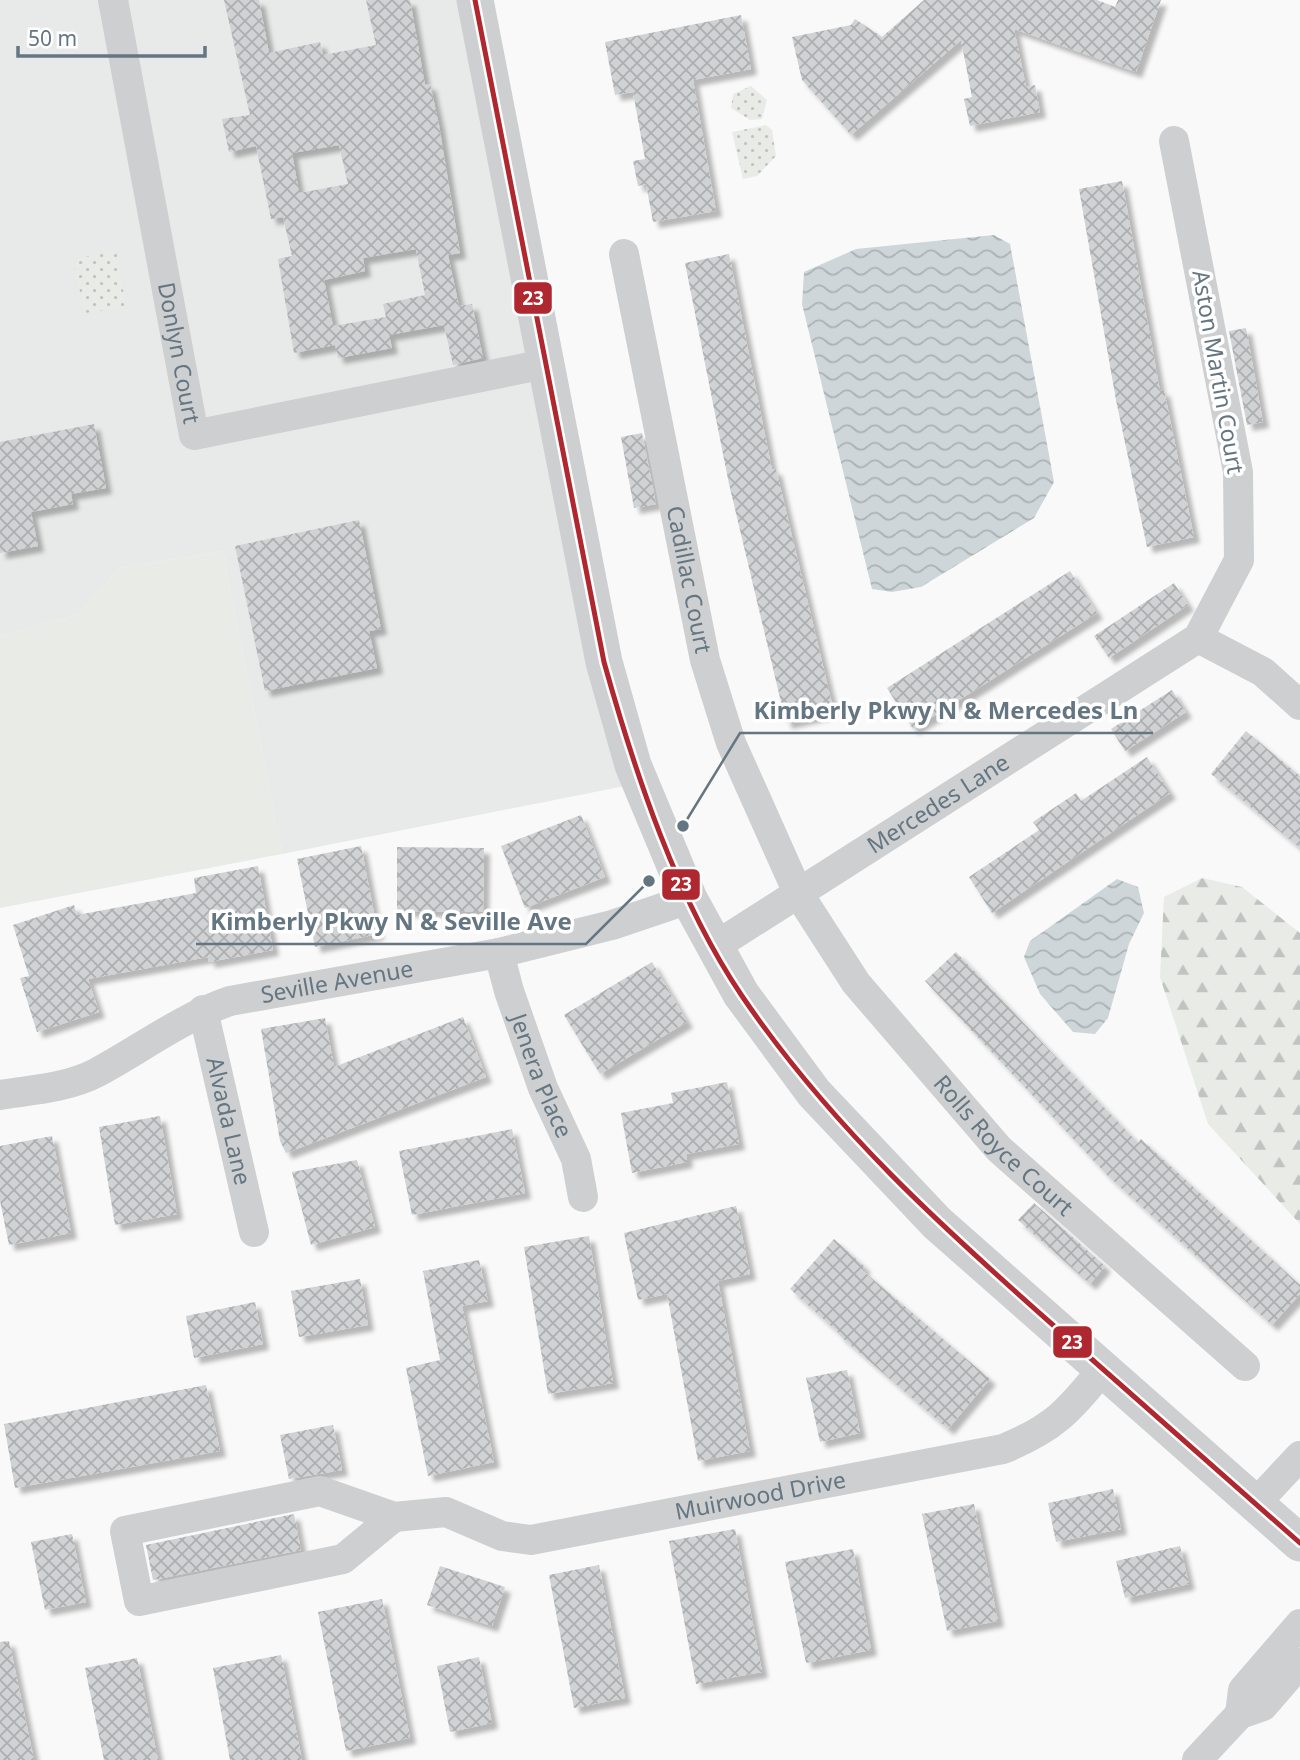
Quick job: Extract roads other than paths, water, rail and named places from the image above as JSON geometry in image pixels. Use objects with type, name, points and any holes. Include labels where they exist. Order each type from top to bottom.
[{"type":"street","name":"Donlyn Court","points":[[113,0],[194,435],[544,364]]},
{"type":"street","points":[[475,0],[604,662],[633,765],[689,899],[714,947],[741,994],[814,1093],[937,1223],[1300,1543]]},
{"type":"street","name":"Aston Martin Court","points":[[1174,141],[1238,472],[1239,560],[1198,638]]},
{"type":"street","name":"Cadillac Court","points":[[624,254],[705,660],[731,743],[798,893]]},
{"type":"street","points":[[1198,638],[1263,672],[1300,705]]},
{"type":"street","name":"Mercedes Lane","points":[[714,947],[1198,638]]},
{"type":"street","name":"Rolls Royce Court","points":[[798,893],[856,983],[999,1149],[1245,1366]]},
{"type":"street","name":"Seville Avenue","points":[[0,1096],[59,1086],[94,1074],[203,1010],[261,993],[499,953],[612,925],[689,899]]},
{"type":"street","name":"Jenera Place","points":[[499,953],[509,991],[543,1088],[576,1159],[583,1197]]},
{"type":"street","name":"Alvada Lane","points":[[203,1010],[254,1232]]},
{"type":"street","name":"Muirwood Drive","points":[[394,1517],[343,1559],[139,1601],[125,1531],[320,1491],[394,1517],[446,1512],[502,1536],[531,1540],[1003,1449],[1041,1433],[1073,1406],[1102,1370]]},
{"type":"street","points":[[1255,1504],[1300,1456]]},
{"type":"street","points":[[1241,1714],[1243,1690],[1300,1624]]},
{"type":"street","points":[[1197,1760],[1241,1714],[1263,1706],[1300,1663]]},
{"type":"water","points":[[994,235],[1010,244],[1054,482],[1034,518],[921,587],[892,592],[872,589],[802,304],[804,272],[856,249]]},
{"type":"water","points":[[1117,879],[1138,887],[1144,913],[1129,944],[1108,1018],[1095,1034],[1073,1032],[1040,994],[1024,957],[1030,941]]},
{"type":"place","name":"Kimberly Pkwy N & Mercedes Ln","points":[[683,826]]},
{"type":"place","name":"Kimberly Pkwy N & Seville Ave","points":[[649,881]]}]
